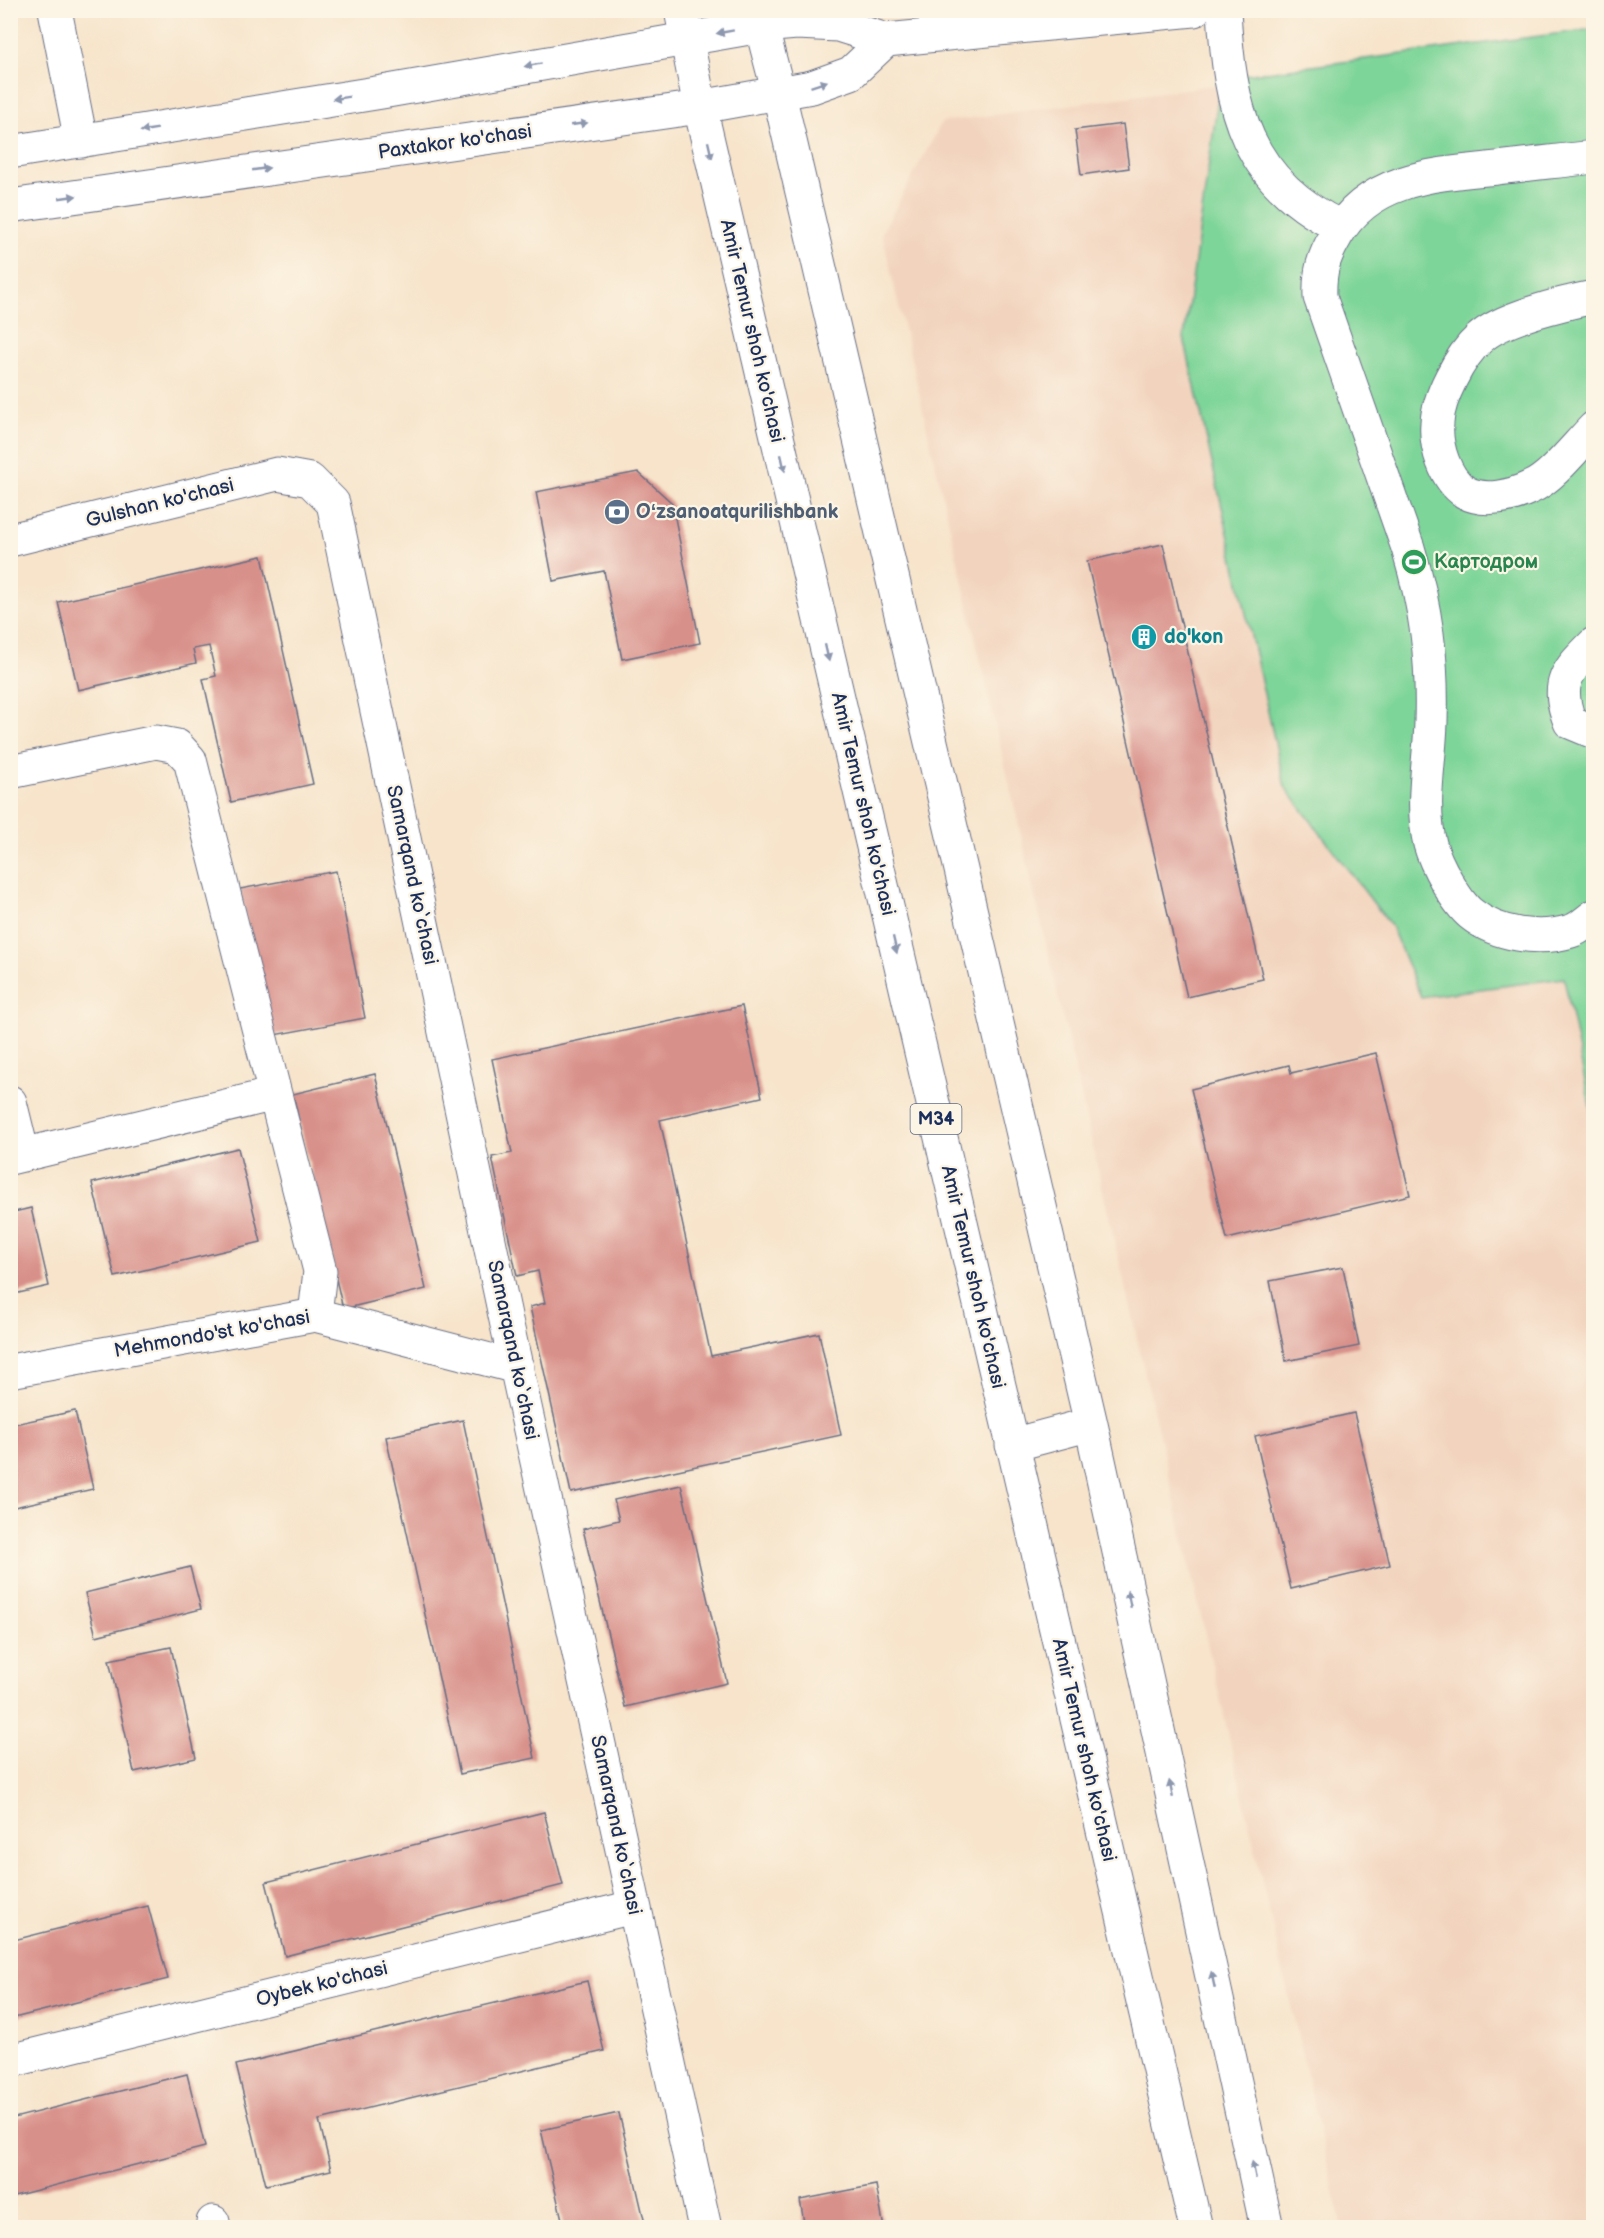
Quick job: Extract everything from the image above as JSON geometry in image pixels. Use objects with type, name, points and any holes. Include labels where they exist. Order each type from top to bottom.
[{"type":"main road","points":[[55,10],[81,141]]},
{"type":"main road","points":[[10,152],[81,141],[684,24],[759,18],[838,25],[886,40],[1194,10]]},
{"type":"main road","points":[[1224,10],[1229,67],[1239,115],[1261,163],[1277,184],[1296,202],[1317,216],[1341,227]]},
{"type":"main road","points":[[759,18],[779,94],[1091,1424],[1267,2228]]},
{"type":"main road","name":"Amir Temur shoh ko'chasi","points":[[684,24],[700,107],[1196,2228]]},
{"type":"main road","name":"Paxtakor ko'chasi","points":[[10,206],[779,94],[812,87],[850,73],[886,40]]},
{"type":"main road","points":[[1593,157],[1453,172],[1416,178],[1381,191],[1356,208],[1341,227],[1326,252],[1319,275],[1320,297],[1420,589],[1430,640],[1432,683],[1426,806],[1431,844],[1446,880],[1471,914],[1505,932],[1544,935],[1572,931],[1593,916]]},
{"type":"main road","points":[[1593,297],[1508,321],[1479,338],[1461,361],[1445,392],[1437,422],[1438,452],[1450,475],[1465,492],[1487,498],[1511,495],[1534,487],[1560,464],[1593,428]]},
{"type":"main road","name":"Gulshan ko'chasi","points":[[10,540],[277,474],[310,480]]},
{"type":"main road","name":"Samarqand ko‘chasi","points":[[310,480],[333,503],[633,1907],[705,2228]]},
{"type":"main road","points":[[1593,644],[1566,674],[1562,689],[1564,706],[1570,722],[1593,732]]},
{"type":"main road","points":[[10,772],[156,742],[177,746],[190,760],[320,1271],[315,1315]]},
{"type":"main road","points":[[10,1101],[17,1157],[275,1094]]},
{"type":"main road","name":"Mehmondo'st ko'chasi","points":[[10,1371],[315,1315],[517,1367]]},
{"type":"main road","points":[[1012,1445],[1091,1424]]},
{"type":"main road","name":"Oybek ko'chasi","points":[[10,2061],[633,1907]]},
{"type":"shaded area","points":[[1593,34],[1593,2227],[1342,2227],[882,233],[942,122]]},
{"type":"green space","name":"Картодром","points":[[1593,29],[1593,1120],[1564,978],[1421,997],[1391,926],[1285,787],[1184,338],[1221,78]]},
{"type":"building","points":[[1123,124],[1129,168],[1081,175],[1075,130]]},
{"type":"building","points":[[638,472],[672,503],[700,643],[622,659],[604,571],[553,581],[536,492]]},
{"type":"building","points":[[1163,544],[1263,979],[1187,997],[1087,561]]},
{"type":"building","points":[[262,556],[313,784],[231,802],[203,679],[216,676],[209,646],[193,649],[196,663],[78,690],[58,602]]},
{"type":"building","points":[[336,871],[365,1018],[269,1036],[240,889]]},
{"type":"building","points":[[742,1006],[762,1097],[660,1120],[711,1356],[819,1333],[841,1435],[571,1493],[530,1307],[545,1303],[538,1271],[517,1276],[492,1157],[512,1153],[492,1059]]},
{"type":"building","points":[[1376,1053],[1410,1195],[1227,1239],[1191,1089],[1289,1065],[1291,1073]]},
{"type":"building","points":[[375,1074],[426,1289],[343,1309],[293,1094]]},
{"type":"building","points":[[238,1148],[261,1242],[115,1277],[92,1183]]},
{"type":"building","points":[[31,1208],[49,1286],[10,1295],[10,1213]]},
{"type":"building","points":[[1343,1267],[1359,1346],[1286,1361],[1270,1281]]},
{"type":"building","points":[[75,1411],[93,1489],[10,1508],[10,1425]]},
{"type":"building","points":[[1354,1413],[1390,1565],[1291,1589],[1255,1436]]},
{"type":"building","points":[[463,1420],[535,1758],[460,1774],[386,1437]]},
{"type":"building","points":[[681,1485],[727,1683],[625,1707],[583,1529],[619,1520],[614,1500]]},
{"type":"building","points":[[190,1567],[201,1609],[96,1636],[85,1593]]},
{"type":"building","points":[[171,1647],[196,1758],[134,1772],[109,1660]]},
{"type":"building","points":[[544,1812],[563,1885],[285,1956],[266,1882]]},
{"type":"building","points":[[148,1906],[168,1979],[10,2019],[10,1941]]},
{"type":"building","points":[[587,1981],[604,2051],[319,2120],[331,2170],[266,2185],[236,2065]]},
{"type":"building","points":[[187,2074],[205,2147],[10,2197],[10,2119]]},
{"type":"building","points":[[619,2113],[646,2228],[564,2228],[541,2130]]},
{"type":"building","points":[[876,2185],[884,2228],[805,2228],[800,2200]]},
{"type":"place","name":"Oʻzsanoatqurilishbank","points":[[617,512]]},
{"type":"place","name":"Картодром","points":[[1414,562]]},
{"type":"place","name":"do'kon","points":[[1144,637]]}]
